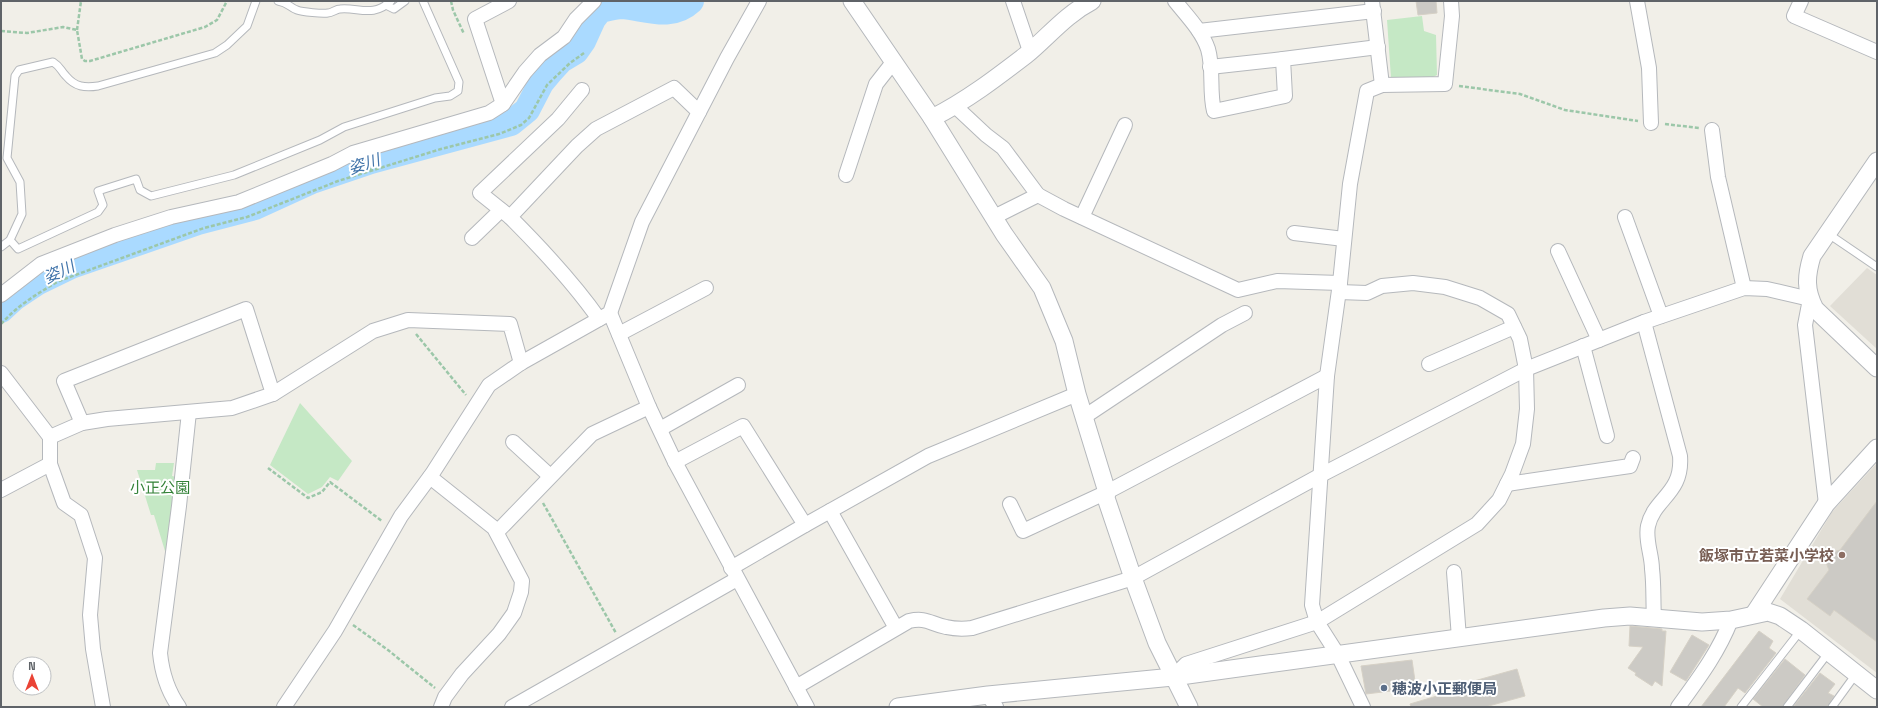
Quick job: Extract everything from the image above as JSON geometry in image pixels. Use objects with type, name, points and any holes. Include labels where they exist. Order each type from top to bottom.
[{"type":"street","points":[[503,104],[475,18],[509,1]]},
{"type":"street","points":[[1,295],[42,264],[115,235],[171,217],[239,202],[332,164],[353,153],[489,113],[503,104],[525,72],[540,55],[564,37],[576,19],[594,1]]},
{"type":"street","points":[[284,707],[307,675],[343,618],[401,516],[430,477],[489,385],[521,363],[605,316],[642,222],[759,1]]},
{"type":"street","points":[[852,1],[932,118],[994,218],[1042,288],[1064,341],[1077,394],[1107,492],[1106,498],[1133,578],[1157,643],[1189,707]]},
{"type":"street","points":[[1013,1],[1030,51]]},
{"type":"street","points":[[932,118],[956,106],[1030,51],[1072,5],[1092,1]]},
{"type":"street","points":[[1175,1],[1199,31],[1208,49],[1211,100],[1214,111],[1285,96],[1283,59]]},
{"type":"street","points":[[1363,707],[1338,655],[1317,622],[1312,605],[1327,376],[1339,288],[1350,184],[1367,91],[1382,86],[1445,84],[1452,16],[1451,1]]},
{"type":"street","points":[[1637,1],[1649,68],[1651,123]]},
{"type":"street","points":[[1801,1],[1794,16],[1876,48]]},
{"type":"street","points":[[1199,31],[1373,6],[1382,86]]},
{"type":"street","points":[[1210,67],[1378,47]]},
{"type":"street","points":[[846,175],[876,84],[894,61]]},
{"type":"street","points":[[472,238],[505,214],[596,129],[674,88],[699,112]]},
{"type":"street","points":[[582,90],[558,119],[480,193],[542,248],[588,303],[605,316],[619,334],[649,407],[675,462],[807,707]]},
{"type":"street","points":[[956,106],[986,135],[1003,148],[1038,195],[1082,218],[1238,290],[1277,281],[1339,288],[1367,293],[1382,286],[1413,284],[1445,287],[1480,298],[1508,314],[1520,339],[1526,370],[1527,409],[1523,444],[1499,500],[1477,524],[1317,622],[1186,664],[1174,677]]},
{"type":"street","points":[[1082,218],[1125,124]]},
{"type":"street","points":[[1712,130],[1718,177],[1744,288]]},
{"type":"street","points":[[1877,161],[1812,256],[1807,273],[1806,284],[1810,299],[1815,309],[1877,368]]},
{"type":"street","points":[[994,218],[1038,195]]},
{"type":"street","points":[[1625,218],[1661,316]]},
{"type":"street","points":[[1294,233],[1344,239]]},
{"type":"street","points":[[1558,251],[1599,340]]},
{"type":"street","points":[[619,334],[706,288]]},
{"type":"street","points":[[796,687],[909,621],[919,618],[945,627],[961,629],[972,628],[1133,578],[1321,476],[1526,370],[1644,322],[1744,288],[1768,289],[1810,299]]},
{"type":"street","points":[[1810,299],[1805,325],[1826,504]]},
{"type":"street","points":[[82,423],[64,381],[246,310],[273,394]]},
{"type":"street","points":[[1084,417],[1222,325],[1245,313]]},
{"type":"street","points":[[50,437],[82,423],[107,419],[232,408],[273,394],[372,331],[408,320],[510,324],[521,363]]},
{"type":"street","points":[[1644,322],[1680,456],[1681,468],[1677,482],[1650,519],[1647,528],[1652,568],[1654,618]]},
{"type":"street","points":[[1429,364],[1514,327]]},
{"type":"street","points":[[1583,346],[1607,436]]},
{"type":"street","points":[[1,373],[50,437],[50,464],[64,503],[81,515],[95,558],[90,615],[93,649],[103,707]]},
{"type":"street","points":[[1010,504],[1023,531],[1107,492],[1327,376]]},
{"type":"street","points":[[660,430],[738,385]]},
{"type":"street","points":[[512,707],[622,644],[734,574],[805,525],[928,456],[1077,394]]},
{"type":"street","points":[[497,532],[536,490],[592,434],[649,407]]},
{"type":"street","points":[[179,707],[171,696],[162,674],[160,653],[179,506],[189,412]]},
{"type":"street","points":[[675,462],[743,426],[805,525]]},
{"type":"street","points":[[513,442],[550,476]]},
{"type":"street","points":[[1754,614],[1826,504],[1877,448]]},
{"type":"street","points":[[1507,484],[1630,466],[1633,458]]},
{"type":"street","points":[[1,490],[50,464]]},
{"type":"street","points":[[430,477],[494,528],[522,581],[521,592],[514,613],[499,634],[462,674],[443,702]]},
{"type":"street","points":[[830,511],[896,628]]},
{"type":"street","points":[[1454,572],[1459,638]]},
{"type":"street","points":[[898,707],[992,701],[1604,618],[1630,616],[1702,622],[1731,620],[1768,612],[1780,616],[1801,630],[1877,690]]},
{"type":"street","points":[[1678,707],[1708,667],[1722,642],[1731,620]]},
{"type":"lane","points":[[1,247],[10,240],[22,214],[20,182],[7,158],[15,76],[19,70],[53,62],[61,67],[65,75],[73,83],[85,88],[98,86],[215,53],[227,45],[247,26],[256,1]]},
{"type":"lane","points":[[278,1],[286,2],[296,10],[328,14],[340,9],[363,12],[389,3],[394,9],[405,1]]},
{"type":"lane","points":[[10,240],[18,249],[98,212],[103,205],[98,190],[136,179],[140,190],[151,196],[234,175],[320,140],[344,127],[435,98],[450,96],[458,91],[459,82],[423,1]]},
{"type":"lane","points":[[1827,233],[1877,267]]},
{"type":"lane","points":[[1741,707],[1801,630]]},
{"type":"lane","points":[[1787,707],[1829,652]]},
{"type":"lane","points":[[1832,707],[1857,674]]},
{"type":"path","points":[[81,1],[77,30],[82,58],[85,61],[90,61],[205,27],[217,20],[227,1]]},
{"type":"path","points":[[1,31],[27,33],[63,27],[77,30]]},
{"type":"path","points":[[1445,84],[1520,94],[1565,110],[1651,123],[1712,130]]},
{"type":"path","points":[[1,324],[11,312],[40,291],[59,281],[204,228],[247,217],[338,181],[371,170]]},
{"type":"path","points":[[408,320],[411,328],[476,404]]},
{"type":"path","points":[[268,468],[308,498],[322,492],[330,482],[394,530]]},
{"type":"path","points":[[536,490],[622,644]]},
{"type":"path","points":[[343,618],[388,650],[443,702]]},
{"type":"shaded area","points":[[1867,268],[1877,275],[1877,349],[1830,306]]},
{"type":"shaded area","name":"飯塚市立若菜小学校","points":[[1877,463],[1877,673],[1780,599],[1832,512]]},
{"type":"green space","points":[[1422,16],[1424,31],[1436,35],[1437,75],[1431,78],[1391,78],[1387,20]]},
{"type":"green space","points":[[300,403],[352,461],[338,481],[330,477],[322,487],[308,494],[270,465]]},
{"type":"green space","name":"小正公園","points":[[156,463],[174,463],[172,476],[177,477],[168,551],[165,551],[154,515],[151,515],[137,470],[155,470]]},
{"type":"building","points":[[1416,1],[1436,1],[1437,13],[1418,15]]},
{"type":"building","points":[[1877,501],[1877,642],[1834,610],[1830,616],[1807,599],[1829,570],[1825,560],[1827,554],[1840,550]]},
{"type":"building","points":[[1630,626],[1662,629],[1662,631],[1666,631],[1662,686],[1655,681],[1652,686],[1635,675],[1636,673],[1628,668],[1643,647],[1629,646]]},
{"type":"building","points":[[1759,631],[1773,641],[1769,648],[1776,653],[1745,693],[1738,688],[1724,707],[1701,707]]},
{"type":"building","points":[[1692,635],[1709,645],[1686,681],[1670,672]]},
{"type":"building","points":[[1785,659],[1805,675],[1782,707],[1763,707],[1753,699]]},
{"type":"building","points":[[1412,660],[1416,688],[1366,694],[1361,666]]},
{"type":"building","points":[[1517,669],[1525,696],[1485,707],[1411,707],[1410,704],[1457,690],[1456,686]]},
{"type":"building","points":[[1820,673],[1835,684],[1828,693],[1834,696],[1827,707],[1793,707]]},
{"type":"waterway","name":"姿川","points":[[1,310],[14,298],[38,282],[71,266],[198,222],[255,207],[312,181],[371,161],[511,123],[527,110],[541,83],[551,71],[561,60],[576,51],[583,41],[593,19],[600,10],[622,6],[667,11],[683,7],[691,1]]},
{"type":"place","name":"飯塚市立若菜小学校","points":[[1842,555]]},
{"type":"place","name":"穂波小正郵便局","points":[[1384,688]]}]
